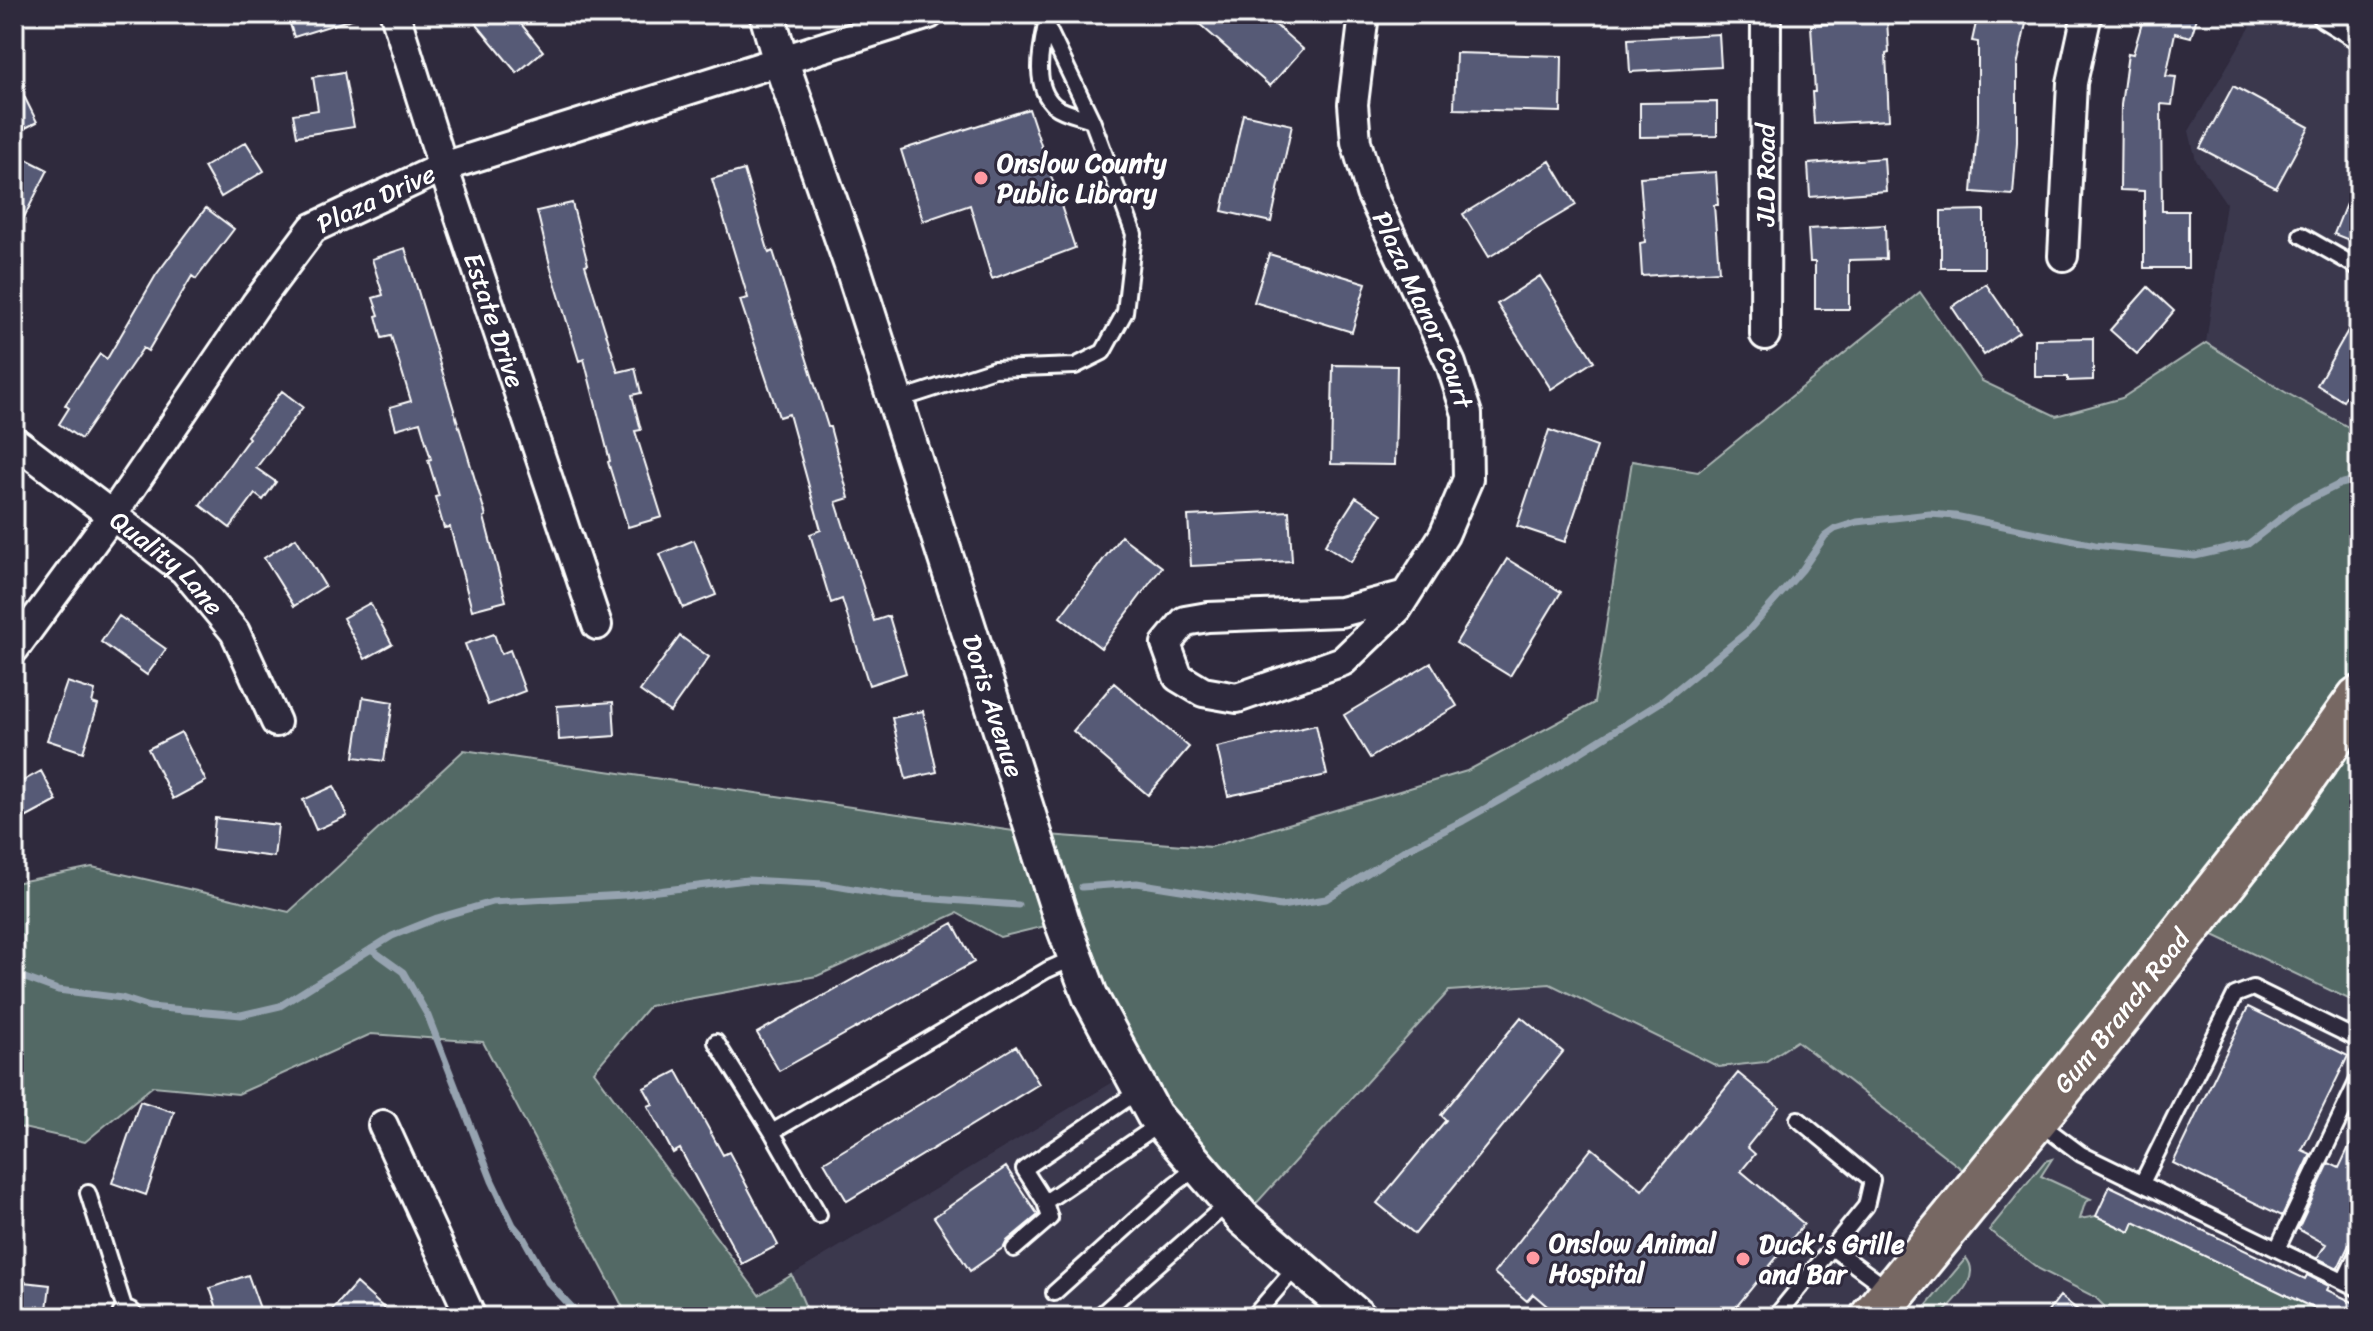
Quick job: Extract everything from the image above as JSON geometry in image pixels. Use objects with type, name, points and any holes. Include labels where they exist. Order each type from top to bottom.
[{"type":"main road","name":"Gum Branch Road","points":[[1883,1305],[2275,817],[2359,699]]},
{"type":"street","name":"Estate Drive","points":[[395,14],[443,167],[597,625]]},
{"type":"street","name":"Doris Avenue","points":[[767,14],[854,271],[1074,958],[1091,998],[1161,1123],[1228,1203],[1358,1317]]},
{"type":"street","name":"Plaza Drive","points":[[14,649],[113,514],[256,304],[313,228],[443,167],[929,14]]},
{"type":"street","name":"Plaza Manor Court","points":[[1364,14],[1353,104],[1356,142],[1371,193],[1451,364],[1467,414],[1468,479],[1444,535],[1406,595],[1397,609],[1343,661],[1237,698],[1203,692],[1178,677],[1166,644],[1185,621],[1341,612],[1406,595]]},
{"type":"street","name":"JLD Road","points":[[1765,335],[1766,14]]},
{"type":"street","points":[[2063,256],[2072,83],[2087,14]]},
{"type":"street","points":[[2326,14],[2359,34]]},
{"type":"street","name":"Quality Lane","points":[[14,441],[184,570],[235,632],[276,722]]},
{"type":"street","points":[[383,1125],[471,1317]]},
{"type":"lane","points":[[895,401],[994,369],[1075,366],[1103,352],[1125,312],[1134,234],[1092,120],[1044,19]]},
{"type":"lane","points":[[1044,19],[1040,58],[1041,80],[1047,94],[1056,106],[1092,120]]},
{"type":"lane","points":[[2301,235],[2359,268]]},
{"type":"lane","points":[[772,1132],[1047,970],[1074,958]]},
{"type":"lane","points":[[2142,1183],[2235,995],[2253,988],[2359,1040]]},
{"type":"lane","points":[[716,1042],[819,1215]]},
{"type":"lane","points":[[2277,1249],[2359,1078]]},
{"type":"lane","points":[[1014,1249],[1050,1218],[1045,1202],[1024,1169],[1140,1090]]},
{"type":"lane","points":[[1775,1317],[1866,1206],[1872,1180],[1798,1119]]},
{"type":"lane","points":[[2034,1119],[2081,1154],[2359,1289]]},
{"type":"lane","points":[[1045,1202],[1161,1123]]},
{"type":"lane","points":[[1054,1293],[1198,1167]]},
{"type":"lane","points":[[88,1193],[127,1316]]},
{"type":"lane","points":[[1098,1317],[1228,1203]]},
{"type":"lane","points":[[1832,1248],[1883,1305]]},
{"type":"lane","points":[[2344,1281],[2359,1250]]},
{"type":"lane","points":[[1253,1317],[1297,1265]]},
{"type":"shaded area","points":[[2258,14],[2326,14],[2359,34],[2359,433],[2206,343],[2226,203],[2196,160],[2189,131]]},
{"type":"shaded area","points":[[2191,924],[2359,1004],[2359,1317],[810,1317],[792,1275],[1130,1072],[1243,1218],[1449,991],[1550,984],[1719,1067],[1765,1062],[1796,1040],[1981,1184]]},
{"type":"green space","points":[[1920,292],[1982,381],[2056,416],[2122,398],[2206,343],[2359,433],[2359,1004],[2190,924],[1981,1184],[1797,1041],[1765,1062],[1719,1067],[1550,984],[1449,991],[1243,1218],[1154,1115],[1062,922],[1000,937],[957,913],[817,976],[649,1006],[594,1071],[759,1295],[792,1275],[810,1317],[628,1317],[483,1042],[371,1034],[238,1094],[153,1086],[85,1142],[14,1126],[14,883],[92,867],[289,912],[464,750],[1034,834],[1211,847],[1467,771],[1594,703],[1632,461],[1698,472]]},
{"type":"green space","points":[[2052,1159],[2041,1176],[2091,1199],[2085,1203],[2080,1219],[2096,1216],[2129,1232],[2134,1222],[2325,1314],[2323,1317],[2115,1317],[2095,1297],[2039,1269],[1989,1230],[2045,1161]]},
{"type":"green space","points":[[1966,1258],[1971,1273],[1958,1297],[1940,1317],[1917,1317]]},
{"type":"building","points":[[287,14],[355,14],[355,18],[294,37]]},
{"type":"building","points":[[468,14],[513,14],[543,51],[517,73]]},
{"type":"building","points":[[1188,14],[1263,14],[1303,49],[1270,86]]},
{"type":"building","points":[[1978,14],[2028,14],[2017,66],[2013,195],[1972,192],[1978,121],[1978,42],[1972,41]]},
{"type":"building","points":[[2129,14],[2198,14],[2191,37],[2175,33],[2166,76],[2176,77],[2172,105],[2161,104],[2162,211],[2188,211],[2188,268],[2144,268],[2144,191],[2120,190],[2121,105],[2128,53],[2133,54],[2142,23],[2128,19]]},
{"type":"building","points":[[1887,20],[1889,120],[1814,124],[1811,25]]},
{"type":"building","points":[[1719,34],[1721,67],[1630,72],[1628,39]]},
{"type":"building","points":[[1456,53],[1562,56],[1561,112],[1454,109]]},
{"type":"building","points":[[344,72],[354,127],[297,136],[293,114],[318,110],[313,77]]},
{"type":"building","points":[[14,76],[37,122],[14,134]]},
{"type":"building","points":[[2233,86],[2309,127],[2276,188],[2200,148]]},
{"type":"building","points":[[1717,102],[1717,136],[1640,137],[1640,103]]},
{"type":"building","name":"Onslow County Public Library","points":[[1029,109],[1075,248],[992,279],[970,205],[923,221],[901,150]]},
{"type":"building","points":[[1243,114],[1292,125],[1271,222],[1222,211]]},
{"type":"building","points":[[246,142],[264,171],[221,197],[204,167]]},
{"type":"building","points":[[20,156],[48,170],[14,237],[14,169]]},
{"type":"building","points":[[1884,158],[1886,191],[1810,197],[1808,164]]},
{"type":"building","points":[[1550,161],[1576,205],[1489,257],[1463,214]]},
{"type":"building","points":[[744,170],[769,253],[773,251],[830,427],[849,498],[836,502],[874,621],[889,616],[906,673],[869,685],[842,599],[831,603],[810,534],[821,530],[789,414],[779,417],[740,300],[748,298],[712,179]]},
{"type":"building","points":[[1716,172],[1718,205],[1714,205],[1719,271],[1642,276],[1640,243],[1645,242],[1640,177]]},
{"type":"building","points":[[2359,174],[2359,244],[2334,234]]},
{"type":"building","points":[[572,203],[588,264],[585,265],[618,372],[635,368],[641,393],[632,395],[641,430],[635,431],[662,517],[628,527],[608,462],[584,359],[579,361],[537,211]]},
{"type":"building","points":[[206,208],[234,229],[196,279],[192,276],[148,351],[143,348],[81,439],[59,424],[69,408],[65,405],[100,354],[107,359],[156,275]]},
{"type":"building","points":[[1984,210],[1984,268],[1941,268],[1941,211]]},
{"type":"building","points":[[1885,225],[1886,259],[1849,260],[1849,309],[1815,309],[1815,262],[1810,262],[1808,229]]},
{"type":"building","points":[[405,248],[486,516],[506,601],[472,610],[450,527],[444,528],[435,497],[439,496],[420,422],[396,429],[390,407],[411,401],[391,336],[382,338],[373,298],[383,295],[372,259]]},
{"type":"building","points":[[1269,254],[1366,283],[1352,332],[1254,302]]},
{"type":"building","points":[[1540,276],[1594,361],[1551,389],[1497,304]]},
{"type":"building","points":[[1986,284],[2019,332],[1984,355],[1952,307]]},
{"type":"building","points":[[2148,287],[2174,311],[2137,354],[2110,330]]},
{"type":"building","points":[[2359,311],[2359,373],[2343,401],[2317,385]]},
{"type":"building","points":[[2093,338],[2093,380],[2035,377],[2035,339]]},
{"type":"building","points":[[1333,365],[1397,366],[1395,465],[1331,464]]},
{"type":"building","points":[[282,391],[303,407],[256,468],[276,482],[263,500],[255,494],[230,528],[200,505]]},
{"type":"building","points":[[1549,430],[1597,447],[1565,542],[1517,526]]},
{"type":"building","points":[[1356,497],[1382,514],[1351,562],[1325,545]]},
{"type":"building","points":[[1289,511],[1292,561],[1191,566],[1188,516]]},
{"type":"building","points":[[1121,536],[1162,567],[1101,648],[1060,617]]},
{"type":"building","points":[[296,538],[325,586],[294,606],[264,558]]},
{"type":"building","points":[[694,540],[716,595],[683,608],[660,554]]},
{"type":"building","points":[[1507,559],[1561,592],[1510,676],[1456,643]]},
{"type":"building","points":[[370,603],[392,644],[365,659],[343,618]]},
{"type":"building","points":[[119,616],[166,649],[147,675],[101,642]]},
{"type":"building","points":[[494,634],[501,654],[510,650],[525,691],[488,705],[465,644]]},
{"type":"building","points":[[680,636],[709,657],[670,712],[640,691]]},
{"type":"building","points":[[1431,663],[1457,706],[1370,758],[1344,715]]},
{"type":"building","points":[[67,682],[95,691],[92,703],[98,705],[83,752],[47,740]]},
{"type":"building","points":[[1114,683],[1189,747],[1148,795],[1073,731]]},
{"type":"building","points":[[363,697],[393,702],[384,761],[354,757]]},
{"type":"building","points":[[613,702],[615,736],[559,740],[557,706]]},
{"type":"building","points":[[923,711],[937,772],[906,779],[892,718]]},
{"type":"building","points":[[1316,725],[1327,775],[1228,796],[1217,747]]},
{"type":"building","points":[[181,732],[206,781],[173,799],[148,749]]},
{"type":"building","points":[[41,771],[57,801],[14,824],[14,786]]},
{"type":"building","points":[[334,786],[347,816],[316,830],[303,800]]},
{"type":"building","points":[[215,818],[278,825],[274,857],[212,849]]},
{"type":"building","points":[[953,923],[974,962],[779,1071],[757,1033]]},
{"type":"building","points":[[2248,1007],[2348,1056],[2302,1150],[2311,1154],[2282,1216],[2173,1163]]},
{"type":"building","points":[[1521,1017],[1563,1052],[1415,1234],[1377,1203],[1446,1120],[1441,1115]]},
{"type":"building","points":[[1016,1046],[1039,1084],[847,1201],[824,1162]]},
{"type":"building","points":[[677,1071],[723,1155],[729,1152],[778,1245],[742,1264],[680,1149],[673,1153],[648,1106],[653,1104],[644,1088]]},
{"type":"building","points":[[1738,1073],[1779,1107],[1747,1147],[1755,1154],[1741,1171],[1804,1224],[1728,1317],[1560,1317],[1533,1294],[1527,1301],[1494,1273],[1592,1148],[1642,1190]]},
{"type":"building","points":[[140,1101],[174,1112],[146,1195],[112,1183]]},
{"type":"building","points":[[2359,1126],[2359,1224],[2338,1268],[2317,1258],[2326,1244],[2298,1229],[2329,1163],[2339,1168]]},
{"type":"building","points":[[1006,1167],[1038,1215],[1004,1247],[970,1271],[934,1217]]},
{"type":"building","points":[[2110,1186],[2305,1279],[2307,1275],[2329,1286],[2327,1290],[2359,1305],[2359,1317],[2332,1317],[2134,1222],[2130,1232],[2096,1216]]},
{"type":"building","points":[[248,1275],[263,1317],[220,1317],[210,1288]]},
{"type":"building","points":[[14,1281],[50,1285],[46,1317],[14,1317]]},
{"type":"building","points":[[356,1283],[394,1317],[326,1317]]},
{"type":"building","points":[[2060,1296],[2087,1317],[2044,1317]]},
{"type":"waterway","points":[[1082,887],[1137,883],[1281,906],[1326,899],[1403,851],[1536,780],[1664,700],[1747,632],[1802,570],[1825,536],[1835,529],[1857,522],[1930,514],[1955,516],[2095,545],[2195,556],[2248,544],[2298,505],[2340,484],[2359,479]]},
{"type":"waterway","points":[[14,974],[58,990],[122,998],[150,1007],[241,1015],[280,1006],[392,936],[437,918],[492,902],[625,895],[747,880],[824,884],[894,896],[1018,905]]},
{"type":"waterway","points":[[371,949],[403,972],[428,1016],[492,1181],[513,1225],[548,1282],[581,1317]]},
{"type":"place","name":"Onslow County Public Library","points":[[981,178]]},
{"type":"place","name":"Onslow Animal Hospital","points":[[1533,1258]]},
{"type":"place","name":"Duck's Grille and Bar","points":[[1743,1259]]}]
